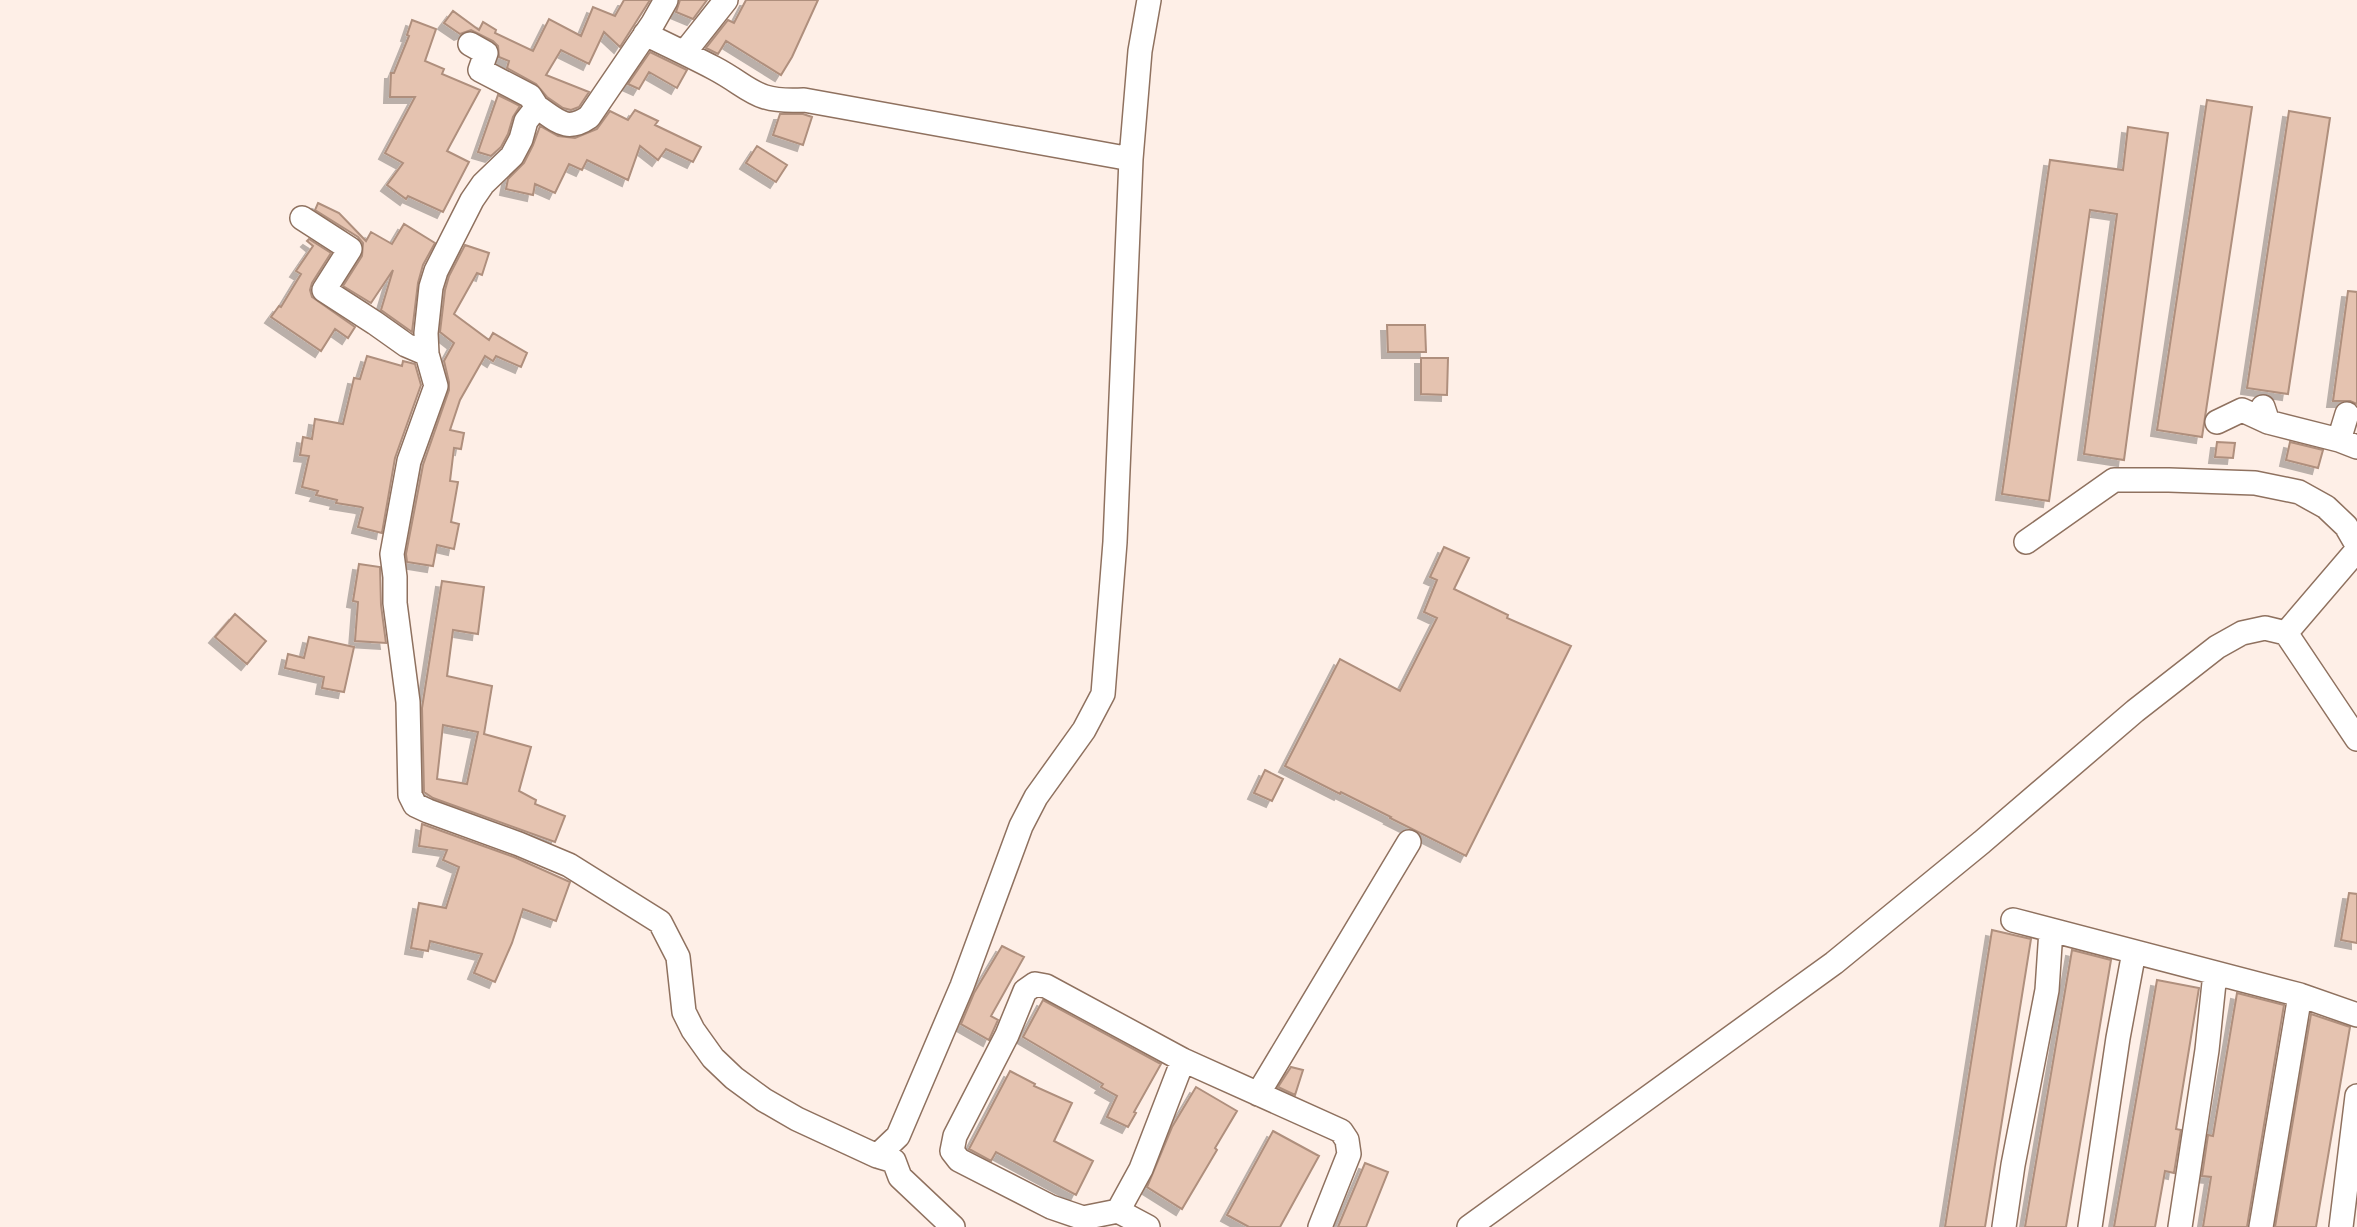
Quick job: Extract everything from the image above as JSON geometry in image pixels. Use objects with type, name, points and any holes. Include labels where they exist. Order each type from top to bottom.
[{"type":"street","points":[[470,44],[486,53],[480,70],[530,96],[537,107],[560,122],[577,125],[589,117],[666,0]]},
{"type":"street","points":[[684,53],[726,0]]},
{"type":"street","points":[[877,1156],[898,1136],[962,986],[1021,826],[1036,797],[1084,730],[1103,694],[1115,542],[1132,159],[1140,51],[1149,0]]},
{"type":"street","points":[[645,34],[716,68],[753,93],[765,97],[782,101],[804,100],[1132,159]]},
{"type":"street","points":[[537,107],[526,121],[512,156],[483,184],[472,200],[436,271],[431,287],[427,311],[427,354],[436,386],[409,461],[392,554],[396,578],[395,604],[408,702],[410,795],[415,806],[569,865],[660,922],[678,957],[684,1012],[713,1058],[764,1101],[877,1156],[894,1161],[900,1177],[953,1227]]},
{"type":"street","points":[[302,218],[350,249],[324,290],[406,345],[427,354]]},
{"type":"street","points":[[2217,422],[2242,410],[2266,414],[2348,444],[2347,414]]},
{"type":"street","points":[[2026,542],[2114,480],[2255,483],[2299,492],[2326,507],[2346,526],[2357,548],[2286,633]]},
{"type":"street","points":[[1469,1227],[1834,963],[2136,711],[2217,647],[2242,633],[2265,628],[2286,633],[2357,738]]},
{"type":"street","points":[[1258,1094],[1409,842]]},
{"type":"street","points":[[2013,920],[2300,995],[2357,1016]]},
{"type":"street","points":[[2004,1227],[2013,1165],[2047,989],[2051,930]]},
{"type":"street","points":[[2090,1227],[2118,1038],[2134,952]]},
{"type":"street","points":[[2180,1227],[2203,1078],[2215,973]]},
{"type":"street","points":[[1148,1227],[1118,1211],[1083,1218],[1051,1207],[959,1160],[952,1151],[955,1136],[1007,1035],[1026,991],[1035,984],[1046,986],[1183,1060],[1341,1131],[1348,1140],[1349,1154],[1320,1227]]},
{"type":"street","points":[[2262,1227],[2300,995]]},
{"type":"street","points":[[1118,1211],[1141,1169],[1183,1060]]},
{"type":"street","points":[[2341,1227],[2357,1096]]},
{"type":"building","points":[[624,0],[650,0],[620,47],[604,32],[589,64],[561,50],[546,75],[589,92],[579,107],[571,110],[563,108],[547,97],[536,84],[507,68],[509,61],[499,57],[498,46],[493,41],[471,30],[460,34],[444,23],[453,11],[479,30],[483,22],[496,30],[495,33],[533,51],[549,19],[581,36],[593,7],[615,16]]},
{"type":"building","points":[[680,0],[707,0],[693,19],[676,12]]},
{"type":"building","points":[[746,0],[818,0],[781,75],[726,41],[718,54],[706,48],[728,20],[734,23]]},
{"type":"building","points":[[412,20],[436,29],[425,61],[444,69],[442,74],[480,90],[447,151],[469,162],[443,212],[408,196],[406,199],[387,185],[403,163],[385,153],[415,97],[390,97],[391,73],[394,73],[409,36],[407,35]]},
{"type":"building","points":[[650,52],[687,70],[677,88],[649,72],[639,89],[628,84]]},
{"type":"building","points":[[498,95],[520,106],[501,147],[491,156],[478,152]]},
{"type":"building","points":[[2207,100],[2252,107],[2202,437],[2157,430]]},
{"type":"building","points":[[635,110],[658,121],[655,125],[701,147],[693,162],[666,149],[658,160],[640,146],[628,180],[587,160],[582,170],[569,164],[555,193],[535,184],[533,195],[506,189],[508,179],[524,163],[540,126],[558,136],[575,138],[597,129],[610,111],[628,120]]},
{"type":"building","points":[[2289,111],[2330,118],[2288,394],[2247,388]]},
{"type":"building","points":[[780,114],[803,114],[812,117],[803,145],[773,135]]},
{"type":"building","points":[[2128,127],[2168,133],[2124,460],[2084,454],[2117,214],[2090,210],[2049,501],[2002,494],[2050,160],[2123,170]]},
{"type":"building","points":[[757,146],[787,165],[776,182],[746,163]]},
{"type":"building","points":[[318,203],[339,213],[366,241],[371,232],[392,244],[404,224],[435,243],[423,265],[418,283],[412,332],[381,310],[393,270],[371,303],[343,286],[362,256],[363,243],[358,237],[315,210]]},
{"type":"building","points":[[309,239],[331,253],[312,283],[312,297],[355,327],[348,338],[335,329],[321,351],[271,317],[279,306],[281,307],[301,274],[296,271],[313,246],[307,241]]},
{"type":"building","points":[[465,245],[489,253],[482,275],[477,273],[454,314],[489,340],[493,333],[527,353],[521,367],[496,356],[493,361],[485,356],[460,400],[450,430],[464,433],[461,449],[454,448],[450,481],[458,482],[451,522],[459,524],[454,549],[437,545],[433,566],[407,562],[406,554],[423,465],[449,390],[444,361],[454,343],[440,332],[449,276]]},
{"type":"building","points":[[2348,291],[2357,292],[2357,404],[2350,401],[2333,401]]},
{"type":"building","points":[[1387,325],[1425,325],[1426,352],[1388,352]]},
{"type":"building","points":[[367,356],[402,366],[403,361],[415,364],[421,385],[395,458],[382,533],[358,527],[363,508],[336,503],[337,500],[316,495],[318,491],[302,487],[309,456],[300,455],[303,437],[312,439],[315,419],[343,424],[354,378],[360,379]]},
{"type":"building","points":[[1421,358],[1448,358],[1447,395],[1421,394]]},
{"type":"building","points":[[2217,442],[2235,443],[2233,458],[2215,457]]},
{"type":"building","points":[[2290,442],[2323,450],[2318,468],[2286,460]]},
{"type":"building","points":[[1444,547],[1469,558],[1454,589],[1508,615],[1507,618],[1571,646],[1466,856],[1285,766],[1340,659],[1400,691],[1437,618],[1424,612],[1437,580],[1430,577]]},
{"type":"building","points":[[359,564],[380,567],[386,643],[355,641],[358,602],[353,601]]},
{"type":"building","points":[[442,581],[484,587],[478,634],[453,630],[447,676],[492,686],[484,734],[531,747],[519,791],[536,800],[535,804],[565,816],[555,842],[433,798],[424,792],[422,708]],"holes":[[[443,725],[478,732],[467,784],[437,779]]]},
{"type":"building","points":[[235,614],[266,641],[247,664],[215,637]]},
{"type":"building","points":[[309,637],[354,647],[344,692],[322,688],[324,677],[285,668],[288,654],[304,658]]},
{"type":"building","points":[[1265,770],[1283,779],[1272,801],[1254,793]]},
{"type":"building","points":[[422,824],[514,857],[570,882],[556,921],[523,909],[495,982],[474,973],[482,954],[430,941],[428,951],[411,948],[419,903],[446,908],[459,867],[443,860],[447,850],[419,846]]},
{"type":"building","points":[[2349,893],[2357,894],[2357,943],[2341,940]]},
{"type":"building","points":[[1992,930],[2031,939],[1985,1227],[1945,1227]]},
{"type":"building","points":[[1002,946],[1024,957],[991,1016],[998,1020],[989,1040],[961,1024],[974,993]]},
{"type":"building","points":[[2072,950],[2111,960],[2066,1227],[2025,1227]]},
{"type":"building","points":[[2157,980],[2199,988],[2176,1129],[2181,1130],[2174,1173],[2165,1171],[2155,1227],[2114,1227]]},
{"type":"building","points":[[2237,993],[2284,1005],[2247,1227],[2203,1227],[2211,1177],[2202,1176],[2208,1135],[2213,1136]]},
{"type":"building","points":[[1043,1000],[1161,1064],[1128,1127],[1107,1117],[1117,1096],[1101,1087],[1103,1084],[1023,1037]]},
{"type":"building","points":[[2311,1014],[2350,1027],[2316,1227],[2275,1227]]},
{"type":"building","points":[[1291,1067],[1303,1070],[1295,1095],[1278,1087]]},
{"type":"building","points":[[1010,1071],[1035,1084],[1034,1086],[1072,1103],[1054,1141],[1093,1161],[1076,1195],[996,1152],[991,1161],[969,1149]]},
{"type":"building","points":[[1196,1087],[1237,1111],[1182,1209],[1147,1187],[1172,1127]]},
{"type":"building","points":[[1273,1131],[1319,1156],[1280,1227],[1249,1227],[1227,1215]]},
{"type":"building","points":[[1365,1163],[1388,1172],[1366,1227],[1338,1227]]}]
